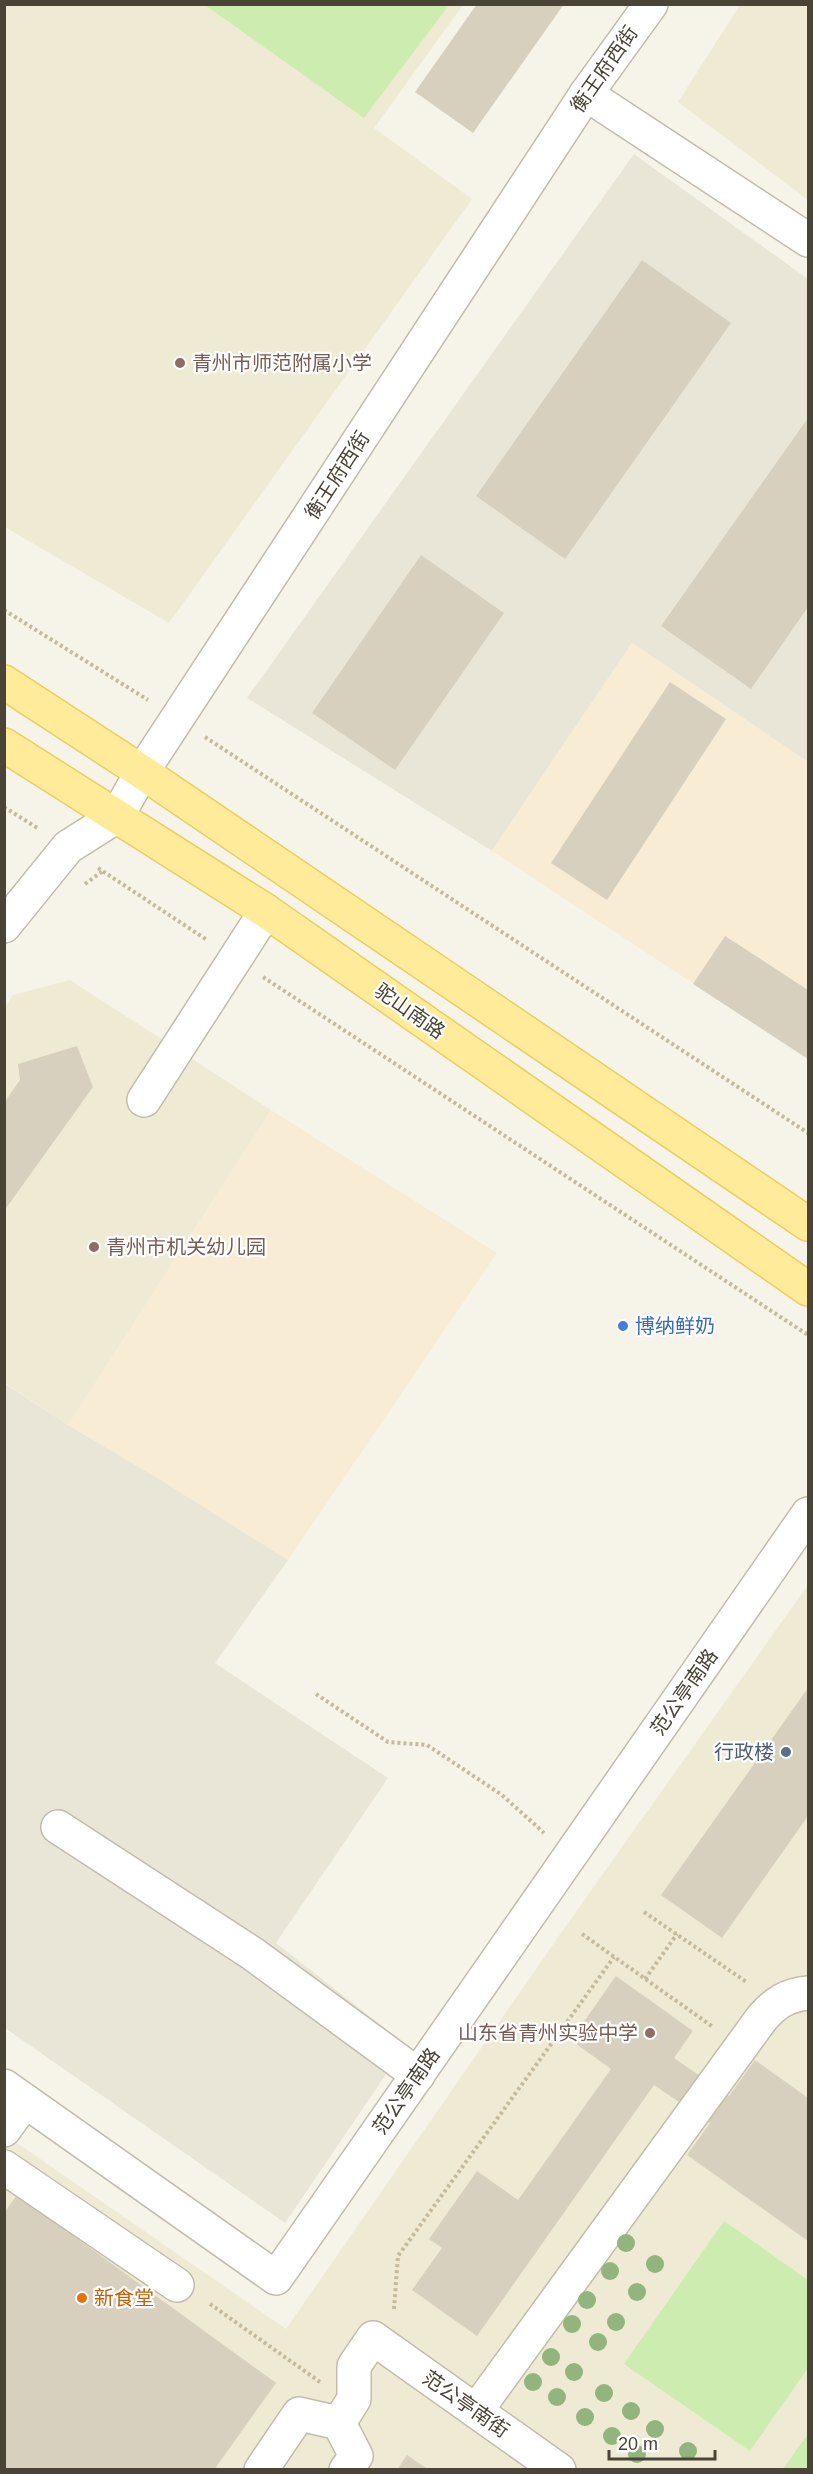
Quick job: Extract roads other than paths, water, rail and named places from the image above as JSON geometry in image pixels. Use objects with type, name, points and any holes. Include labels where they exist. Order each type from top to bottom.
[{"type":"main road","points":[[4,682],[142,772],[808,1224]]},
{"type":"main road","name":"驼山南路","points":[[4,745],[266,911],[808,1288]]},
{"type":"street","name":"衡王府西街","points":[[4,926],[68,847],[117,816],[142,772],[586,94],[651,4]]},
{"type":"street","points":[[586,94],[808,240]]},
{"type":"street","points":[[144,1100],[266,911]]},
{"type":"street","name":"范公亭南路","points":[[15,2093],[276,2278],[808,1514]]},
{"type":"street","points":[[57,1827],[253,1954],[418,2074]]},
{"type":"street","points":[[476,2411],[741,2047],[776,2003],[796,1994],[808,1993]]},
{"type":"street","points":[[4,2130],[15,2093]]},
{"type":"street","points":[[4,2167],[177,2285]]},
{"type":"street","name":"范公亭南街","points":[[347,2411],[354,2366],[373,2338],[559,2469]]},
{"type":"street","points":[[261,2469],[299,2414],[347,2411],[356,2456],[346,2469]]},
{"type":"place","name":"青州市师范附属小学","points":[[180,363]]},
{"type":"place","name":"青州市机关幼儿园","points":[[94,1247]]},
{"type":"place","name":"博纳鲜奶","points":[[623,1326]]},
{"type":"place","name":"行政楼","points":[[786,1752]]},
{"type":"place","name":"山东省青州实验中学","points":[[650,2033]]},
{"type":"place","name":"新食堂","points":[[82,2298]]}]
